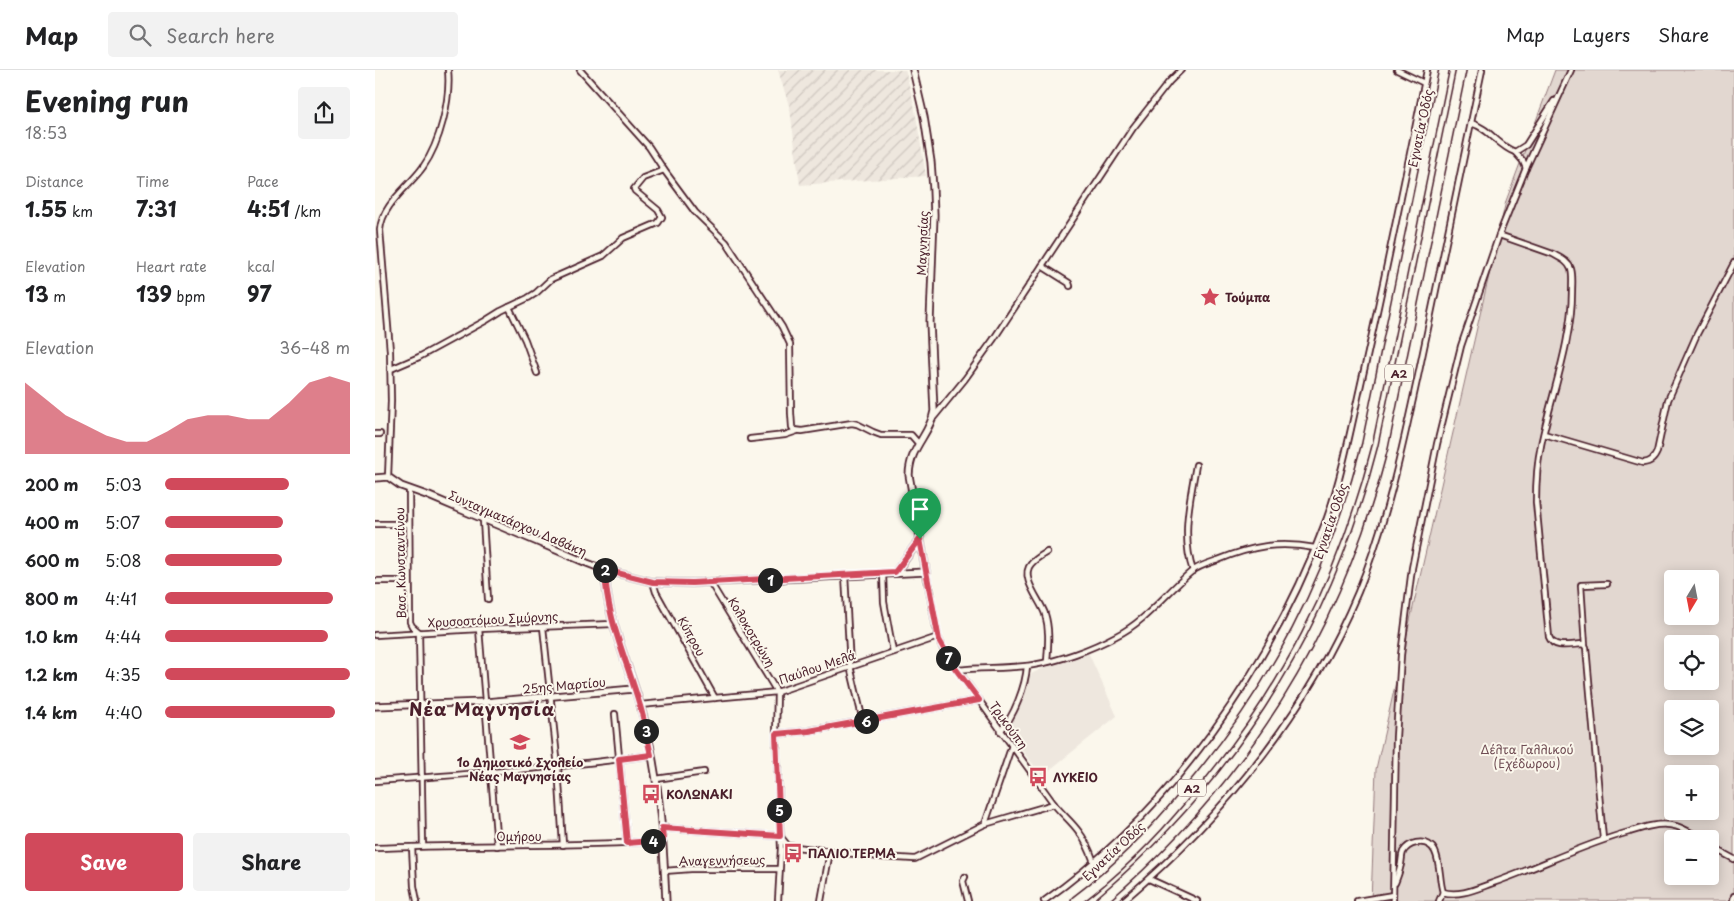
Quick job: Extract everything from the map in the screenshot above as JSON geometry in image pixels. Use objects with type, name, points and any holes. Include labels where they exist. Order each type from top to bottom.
[{"type":"highway","name":"Εγνατία Οδός","points":[[1076,901],[1135,851],[1207,770],[1265,688],[1285,654],[1319,586],[1342,529],[1367,444],[1444,70]]},
{"type":"highway","name":"Α2","points":[[1101,901],[1144,863],[1180,826],[1219,780],[1279,697],[1299,664],[1333,597],[1361,522],[1383,446],[1461,70]]},
{"type":"street","points":[[375,478],[388,477],[391,369],[380,222],[386,211],[423,168],[436,143],[448,92],[448,70]]},
{"type":"street","points":[[580,70],[649,147],[663,170],[695,212],[725,242],[789,339],[791,420],[792,427],[797,431]]},
{"type":"street","name":"Μαγνησίας","points":[[913,70],[924,116],[933,189],[929,322],[934,402],[933,418]]},
{"type":"street","points":[[933,418],[965,379],[993,340],[1133,128],[1181,70]]},
{"type":"street","points":[[1397,70],[1424,83]]},
{"type":"street","points":[[1044,901],[1108,850],[1143,815],[1199,750],[1237,696],[1298,588],[1328,515],[1348,438],[1385,278],[1427,70]]},
{"type":"street","points":[[1123,901],[1196,834],[1235,791],[1288,722],[1318,673],[1357,593],[1380,531],[1394,483],[1482,70]]},
{"type":"street","points":[[1393,901],[1397,700],[1401,655],[1412,568],[1437,444],[1461,346],[1499,235],[1526,168],[1571,70]]},
{"type":"street","points":[[1515,152],[1526,145],[1564,85]]},
{"type":"street","points":[[1471,123],[1485,128],[1515,152],[1523,160],[1526,168]]},
{"type":"street","points":[[391,369],[419,357],[536,293],[551,279],[603,256],[623,238],[660,222],[662,217],[659,210],[635,192],[634,189],[643,178],[663,170]]},
{"type":"street","points":[[1499,235],[1562,259],[1567,263],[1572,276],[1572,303],[1544,434],[1536,482],[1536,502],[1549,637],[1551,642],[1555,644],[1585,645]]},
{"type":"street","points":[[1544,434],[1643,462],[1649,462],[1654,458],[1657,452],[1668,400],[1697,334],[1734,263]]},
{"type":"street","points":[[1042,266],[1069,282],[1070,286]]},
{"type":"street","points":[[509,307],[525,340],[537,373]]},
{"type":"street","name":"Τρικούπη","points":[[933,418],[911,458],[909,475],[938,637],[945,653],[1054,804],[1086,841],[1094,862]]},
{"type":"street","points":[[750,439],[857,424],[881,435],[911,435],[918,443]]},
{"type":"street","points":[[1193,571],[1186,541],[1189,506],[1196,465]]},
{"type":"street","name":"Συνταγματάρχου Δαβάκη","points":[[388,477],[409,489],[605,570],[653,582],[710,582],[926,572]]},
{"type":"street","name":"Βασ. Κωνσταντίνου","points":[[409,489],[410,622],[419,632]]},
{"type":"street","points":[[483,520],[488,599]]},
{"type":"street","points":[[375,524],[408,524]]},
{"type":"street","points":[[895,572],[920,539]]},
{"type":"street","points":[[957,670],[1027,666],[1047,662],[1101,643],[1129,629],[1193,571],[1239,552],[1269,545],[1285,544],[1315,548]]},
{"type":"street","points":[[1047,552],[1031,564],[1028,574],[1030,586],[1042,606],[1047,624],[1049,634],[1047,662]]},
{"type":"street","points":[[605,570],[607,597],[613,624],[640,705],[656,778],[663,840],[665,901]]},
{"type":"street","points":[[883,573],[884,602],[893,652]]},
{"type":"street","points":[[845,575],[851,666],[863,721]]},
{"type":"street","points":[[375,581],[409,581]]},
{"type":"street","name":"Κύπρου","points":[[653,582],[656,592],[715,698]]},
{"type":"street","name":"Κολοκοτρώνη","points":[[710,582],[777,692]]},
{"type":"street","points":[[1603,839],[1581,585],[1607,584]]},
{"type":"street","name":"Χρυσοστόμου Σμύρνης","points":[[375,635],[613,624]]},
{"type":"street","points":[[543,626],[558,767],[563,845]]},
{"type":"street","points":[[479,629],[487,702],[497,846]]},
{"type":"street","points":[[419,632],[423,846]]},
{"type":"street","name":"Παύλου Μελά","points":[[640,705],[777,692],[938,637]]},
{"type":"street","points":[[1001,730],[1011,717],[1023,685],[1027,666]]},
{"type":"street","name":"25ης Μαρτίου","points":[[375,706],[487,702],[634,689]]},
{"type":"street","points":[[777,692],[776,734],[781,848],[778,901]]},
{"type":"street","points":[[776,734],[809,731],[979,700]]},
{"type":"street","points":[[615,714],[627,843]]},
{"type":"street","points":[[985,824],[1012,745]]},
{"type":"street","points":[[375,781],[558,767],[651,755]]},
{"type":"street","points":[[656,778],[704,772]]},
{"type":"street","points":[[781,848],[788,846],[880,857],[915,859],[985,824],[1054,804]]},
{"type":"street","points":[[1443,892],[1457,894],[1473,890],[1603,839],[1640,829],[1665,824],[1684,830]]},
{"type":"street","points":[[662,828],[780,836],[788,846]]},
{"type":"street","name":"Ομήρου","points":[[375,848],[563,845],[663,840]]},
{"type":"street","points":[[1393,887],[1399,874],[1402,854],[1406,848],[1412,844],[1427,844],[1436,852],[1438,858],[1439,880],[1443,892],[1439,901]]},
{"type":"street","points":[[412,847],[414,886],[417,901]]},
{"type":"street","points":[[821,901],[830,851]]},
{"type":"street","points":[[1719,851],[1734,859]]},
{"type":"street","name":"Αναγεννήσεως","points":[[664,871],[691,869],[779,869]]},
{"type":"street","points":[[965,878],[963,881],[968,901]]},
{"type":"street","points":[[1149,879],[1197,901]]},
{"type":"street","points":[[1357,901],[1393,895]]},
{"type":"street","points":[[1733,901],[1734,896]]},
{"type":"shaded area","points":[[778,70],[905,70],[914,104],[926,176],[800,185],[790,109]]},
{"type":"shaded area","points":[[1088,652],[1117,716],[1042,776],[1008,732],[1031,674],[1054,663]]},
{"type":"green space","name":"Δέλτα Γαλλικού (Εχέδωρου)","points":[[1555,70],[1734,70],[1734,901],[1371,901],[1376,769],[1506,201]]},
{"type":"place","name":"Τούμπα","points":[[1210,297]]},
{"type":"place","name":"1ο Δημοτικό Σχολείο Νέας Μαγνησίας","points":[[520,742]]},
{"type":"place","name":"ΛΥΚΕΙΟ","points":[[1038,777]]},
{"type":"place","name":"ΚΟΛΩΝΑΚΙ","points":[[651,794]]},
{"type":"place","name":"ΠΑΛΙΟ ΤΕΡΜΑ","points":[[793,853]]},
{"type":"district","name":"Νέα Μαγνησία","points":[[482,708]]},
{"type":"route","points":[[920,539],[939,640],[955,668],[979,700],[809,731],[776,734],[780,836],[662,828],[663,840],[627,843],[619,759],[651,755],[640,705],[613,624],[607,597],[605,570],[653,582],[667,583],[749,581],[895,572],[920,539]]}]
